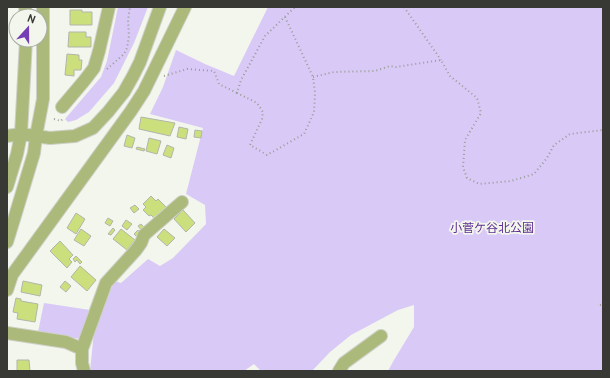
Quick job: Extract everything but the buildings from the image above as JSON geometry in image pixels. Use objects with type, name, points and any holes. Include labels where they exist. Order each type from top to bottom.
[{"type":"street","points":[[7,242],[34,153],[43,99],[43,7]]},
{"type":"street","points":[[101,7],[104,28]]},
{"type":"street","points":[[59,111],[94,68],[109,7]]},
{"type":"street","points":[[7,136],[21,134],[50,138],[75,136],[93,128],[124,92],[133,76],[140,62],[160,7]]},
{"type":"street","points":[[7,290],[12,275],[144,91],[185,7]]},
{"type":"street","points":[[7,186],[17,154],[21,134],[26,48]]},
{"type":"street","points":[[84,371],[82,363],[82,349],[106,283],[136,250],[144,235],[182,202]]},
{"type":"street","points":[[7,333],[66,342],[82,349]]},
{"type":"street","points":[[339,371],[344,363],[380,336]]},
{"type":"path","points":[[237,93],[241,80],[265,36],[295,7]]},
{"type":"path","points":[[404,7],[441,60],[450,76],[477,98],[481,114],[465,140],[463,167],[467,178],[479,184],[511,181],[534,174],[547,158],[554,145],[570,134],[603,130]]},
{"type":"path","points":[[149,80],[187,69],[214,71],[219,84],[257,103],[263,112],[262,120],[250,145],[267,155],[304,134],[314,112],[315,93],[313,77],[285,17]]},
{"type":"path","points":[[313,77],[334,72],[376,71],[390,66],[396,67],[441,60]]},
{"type":"path","points":[[54,119],[59,111]]},
{"type":"green space","points":[[118,7],[148,7],[134,43],[114,83],[89,112],[76,120],[68,122],[65,119],[101,77],[107,61]]},
{"type":"green space","name":"小菅ケ谷北公園","points":[[268,7],[603,7],[603,371],[388,371],[414,327],[414,305],[398,310],[351,335],[330,352],[312,371],[261,371],[254,364],[244,371],[90,371],[95,322],[115,281],[121,283],[148,259],[160,266],[173,258],[206,224],[205,205],[186,194],[203,128],[150,114],[163,87],[176,50],[234,76]]},
{"type":"green space","points":[[44,303],[90,310],[81,339],[38,332]]}]
